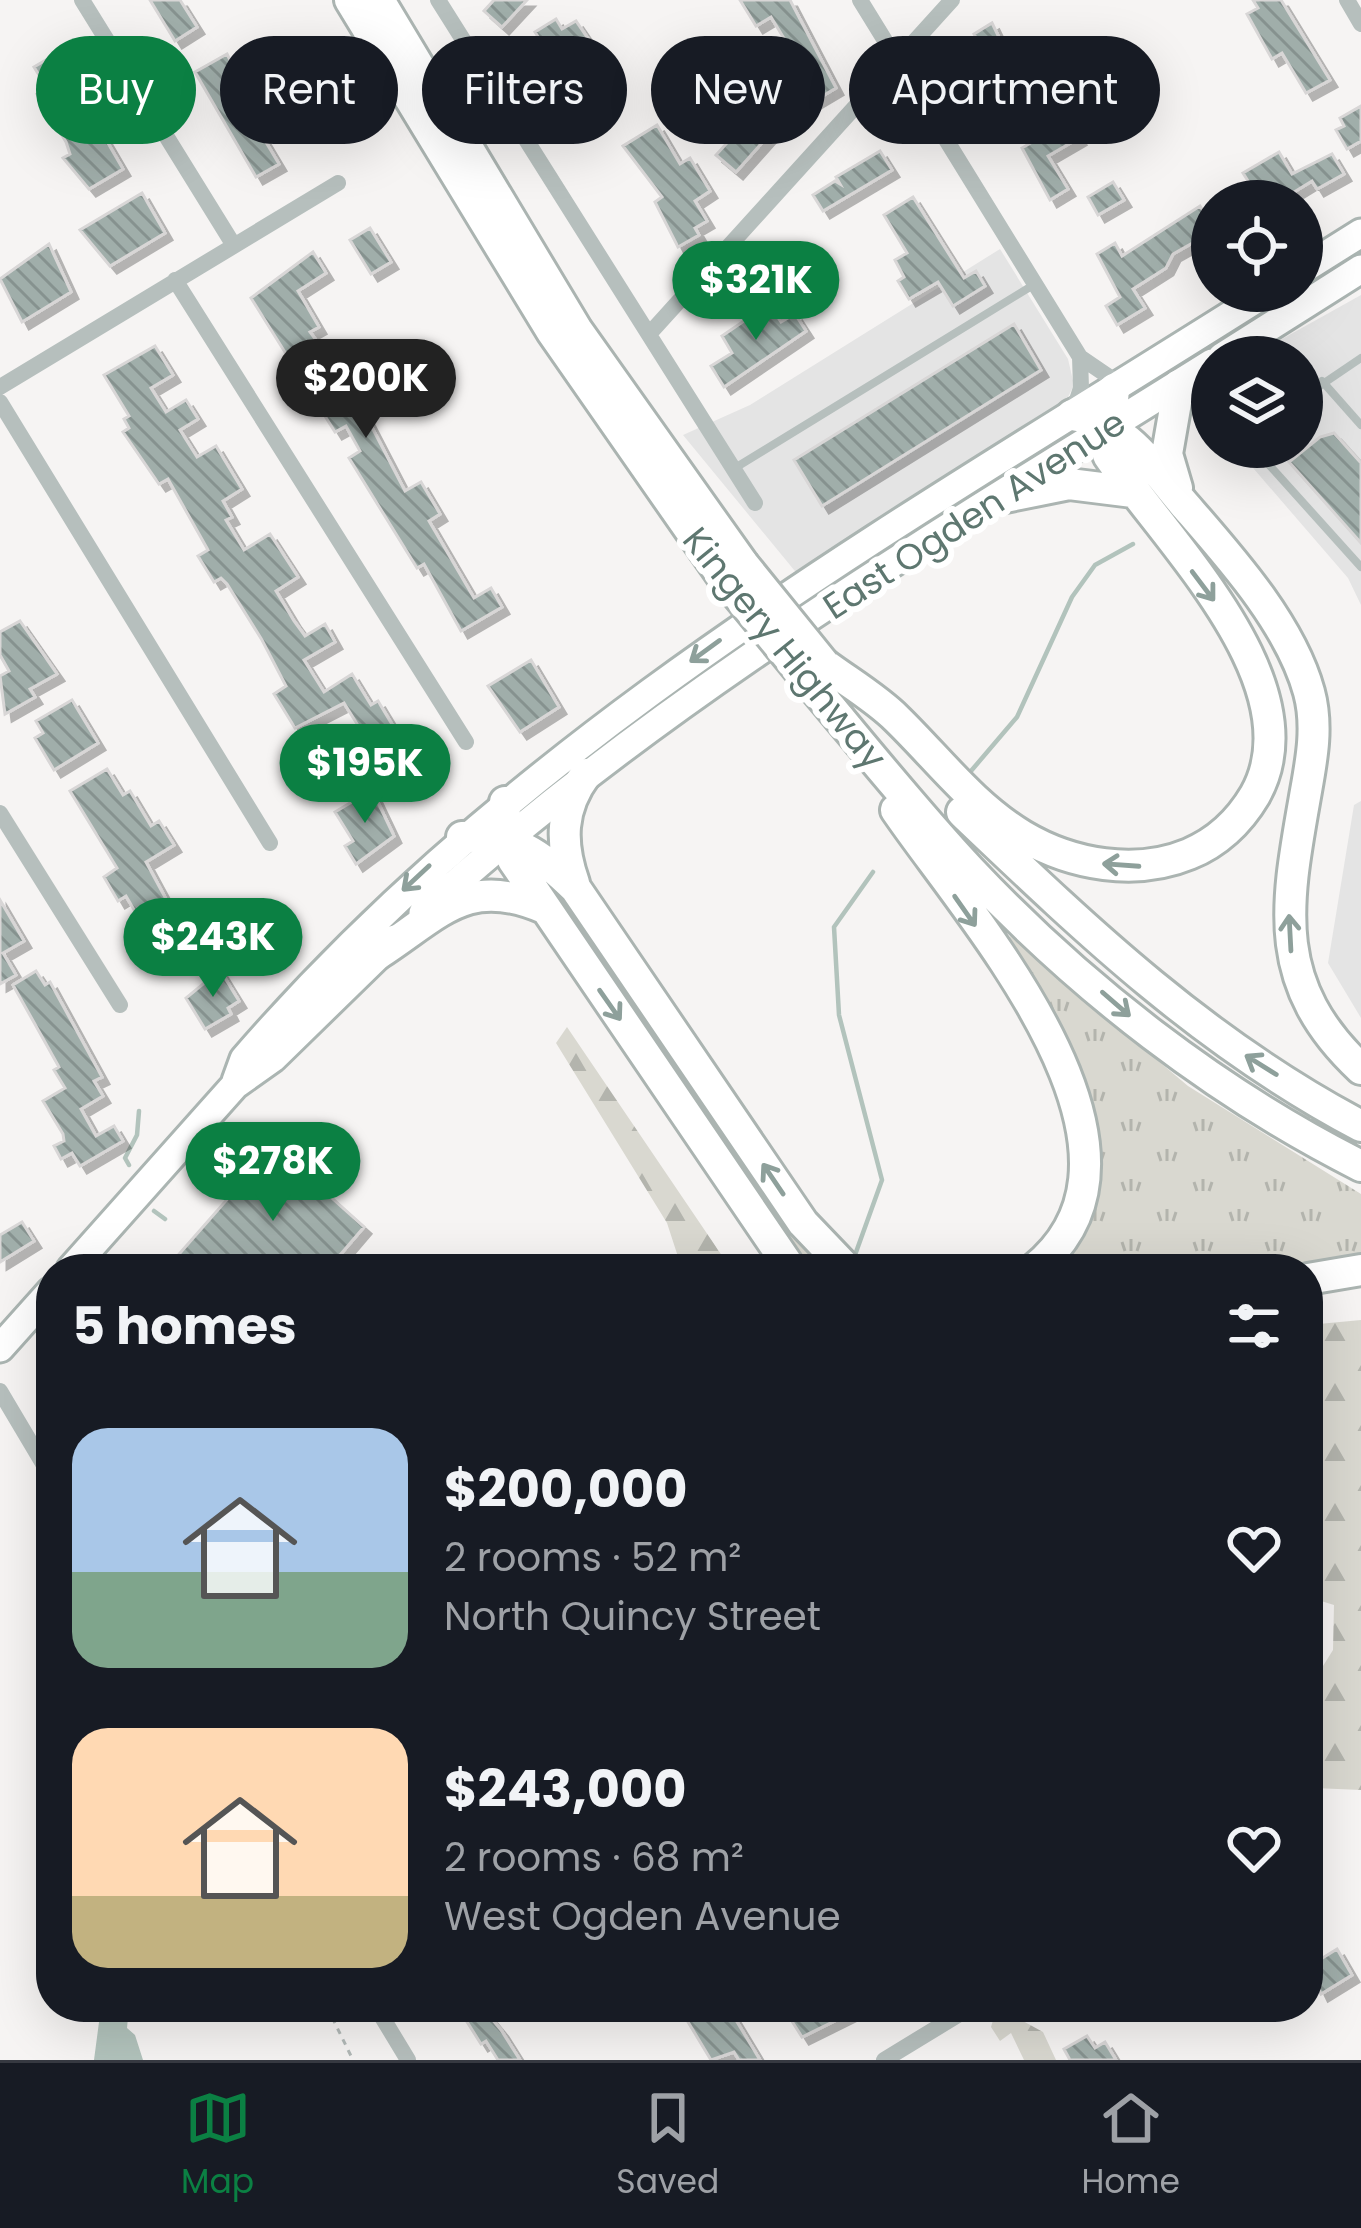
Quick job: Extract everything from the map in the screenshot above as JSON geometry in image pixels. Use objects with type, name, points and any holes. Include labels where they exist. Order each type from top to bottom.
[{"type":"highway","name":"Kingery Highway","points":[[350,0],[552,332],[732,570],[969,869],[1100,990],[1211,1077],[1361,1166]]},
{"type":"highway","name":"Kingery Highway","points":[[380,0],[578,330],[732,570]]},
{"type":"highway","points":[[1179,385],[1167,454],[1180,500]]},
{"type":"highway","points":[[814,670],[894,716],[982,806],[1024,837],[1066,856],[1110,866],[1149,866],[1217,840],[1259,788],[1271,748],[1268,710],[1260,681],[1236,632],[1108,455],[1118,387]]},
{"type":"highway","points":[[1072,416],[1130,438],[1287,642],[1310,693],[1314,747],[1289,889],[1291,959],[1319,1026],[1361,1069]]},
{"type":"highway","points":[[1000,498],[1069,484],[1133,493]]},
{"type":"highway","name":"Kingery Highway","points":[[814,670],[1115,959],[1220,1040],[1361,1126]]},
{"type":"highway","points":[[814,670],[1020,988],[1075,1091],[1086,1144],[1078,1204],[1048,1254]]},
{"type":"highway","points":[[576,889],[562,852],[564,823],[572,793],[586,774]]},
{"type":"highway","points":[[505,802],[506,840],[544,908],[781,1254]]},
{"type":"highway","points":[[462,837],[506,840],[536,852],[576,889],[803,1223],[833,1254]]},
{"type":"highway","points":[[378,954],[455,904],[485,891],[512,894],[544,908]]},
{"type":"highway","points":[[1323,1276],[1361,1270]]},
{"type":"main road","points":[[1323,257],[1361,233]]},
{"type":"main road","points":[[1255,336],[1361,269]]},
{"type":"main road","name":"East Ogden Avenue","points":[[235,1085],[244,1059],[314,979],[505,802],[734,630],[1236,312]]},
{"type":"main road","name":"East Ogden Avenue","points":[[235,1085],[273,1058],[378,954],[586,774],[737,666],[1191,377]]},
{"type":"main road","points":[[83,1254],[235,1085]]},
{"type":"main road","points":[[0,1348],[36,1308]]},
{"type":"street","points":[[82,0],[233,244]]},
{"type":"street","points":[[438,0],[755,503]]},
{"type":"street","points":[[860,0],[882,36]]},
{"type":"street","points":[[921,36],[952,0]]},
{"type":"street","points":[[1346,0],[1361,24]]},
{"type":"street","points":[[651,332],[849,116]]},
{"type":"street","points":[[949,144],[1080,357],[1118,387]]},
{"type":"street","points":[[0,387],[338,183]]},
{"type":"street","points":[[175,280],[466,742]]},
{"type":"street","points":[[1072,416],[1081,388],[1080,357]]},
{"type":"street","points":[[0,402],[271,842]]},
{"type":"street","points":[[0,812],[119,1005]]},
{"type":"street","points":[[0,1391],[36,1452]]},
{"type":"street","points":[[385,2022],[408,2060]]},
{"type":"street","points":[[884,2060],[946,2022]]},
{"type":"lane","points":[[734,468],[1035,284]]},
{"type":"lane","points":[[1323,380],[1361,358]]},
{"type":"lane","points":[[1323,382],[1361,424]]},
{"type":"lane","points":[[1272,468],[1361,567]]},
{"type":"path","points":[[334,2022],[352,2060]]},
{"type":"shaded area","points":[[1000,249],[1068,359],[1074,385],[1068,397],[967,470],[799,576],[683,435],[750,405]]},
{"type":"shaded area","points":[[1361,295],[1361,605],[1348,578],[1253,468],[1323,468],[1323,336],[1288,336]]},
{"type":"shaded area","points":[[1361,801],[1361,1018],[1328,963],[1354,805]]},
{"type":"shaded area","points":[[99,2022],[128,2022],[143,2060],[94,2060]]},
{"type":"green space","points":[[548,877],[654,1032],[640,1029],[543,883]]},
{"type":"green space","points":[[1010,936],[1188,1086],[1361,1194],[1361,1255],[1323,1262],[1323,1254],[1059,1254],[1093,1188],[1099,1145],[1096,1113],[1074,1053],[1005,945]]},
{"type":"green space","points":[[567,1027],[721,1254],[677,1254],[667,1223],[556,1043]]},
{"type":"green space","points":[[678,1062],[813,1254],[794,1254],[670,1070]]},
{"type":"green space","points":[[1361,1320],[1361,1790],[1323,1788],[1323,1666],[1333,1650],[1334,1605],[1323,1602],[1323,1324]]},
{"type":"green space","points":[[992,2022],[1025,2022],[1043,2032],[1056,2060],[1024,2060],[1011,2033],[1000,2041]]},
{"type":"building","points":[[150,0],[180,0],[197,27],[183,36],[172,36]]},
{"type":"building","points":[[494,0],[527,0],[502,27],[484,11]]},
{"type":"building","points":[[740,0],[790,0],[809,36],[783,36],[771,17],[756,26]]},
{"type":"building","points":[[1253,0],[1281,0],[1330,80],[1306,93],[1282,53],[1272,59],[1247,14],[1258,8]]},
{"type":"building","points":[[556,19],[562,29],[576,21],[586,36],[538,36],[535,32]]},
{"type":"building","points":[[992,23],[998,36],[975,36]]},
{"type":"building","points":[[220,58],[220,115],[196,74]]},
{"type":"building","points":[[825,67],[836,88],[825,95]]},
{"type":"building","points":[[1361,106],[1361,141],[1347,149],[1336,130],[1344,126],[1340,118]]},
{"type":"building","points":[[651,129],[651,144],[668,144],[680,164],[690,158],[710,191],[695,201],[707,221],[695,228],[699,235],[678,247],[655,202],[662,197],[623,146]]},
{"type":"building","points":[[67,144],[108,144],[123,169],[89,189],[63,158],[70,154]]},
{"type":"building","points":[[237,144],[267,144],[279,164],[256,177]]},
{"type":"building","points":[[726,144],[761,144],[736,172],[716,155]]},
{"type":"building","points":[[1069,144],[1048,156],[1068,189],[1050,200],[1022,148]]},
{"type":"building","points":[[880,151],[892,170],[823,211],[813,195],[835,181],[840,184],[836,177]]},
{"type":"building","points":[[1279,152],[1292,174],[1332,154],[1344,174],[1323,186],[1323,180],[1247,180],[1243,173]]},
{"type":"building","points":[[1113,182],[1124,200],[1098,215],[1088,197]]},
{"type":"building","points":[[142,193],[165,233],[110,266],[80,230]]},
{"type":"building","points":[[913,197],[964,278],[976,271],[985,286],[953,306],[938,282],[909,299],[898,281],[904,277],[895,260],[907,253],[884,215]]},
{"type":"building","points":[[1191,212],[1191,244],[1173,254],[1166,268],[1133,289],[1145,308],[1117,325],[1106,306],[1120,297],[1097,254],[1115,243],[1122,256]]},
{"type":"building","points":[[370,228],[391,262],[371,274],[350,240]]},
{"type":"building","points":[[49,244],[71,292],[22,322],[0,279]]},
{"type":"building","points":[[313,252],[326,273],[298,291],[319,327],[310,332],[352,389],[405,491],[421,482],[440,514],[429,521],[474,598],[491,588],[502,607],[461,631],[424,564],[417,568],[349,458],[360,451],[346,426],[335,432],[251,298]]},
{"type":"building","points":[[769,304],[781,322],[795,314],[806,331],[724,387],[711,366],[732,353],[722,336]]},
{"type":"building","points":[[1014,324],[1041,370],[822,506],[794,460]]},
{"type":"building","points":[[155,346],[173,375],[151,388],[166,412],[186,400],[198,419],[180,430],[197,457],[216,446],[242,489],[223,501],[232,517],[226,520],[244,550],[270,534],[298,577],[276,591],[294,621],[305,636],[325,624],[335,642],[304,660],[324,692],[352,674],[371,705],[378,701],[408,751],[361,779],[350,761],[372,748],[344,703],[295,728],[274,694],[286,686],[262,640],[227,584],[221,578],[214,582],[198,556],[208,550],[168,479],[159,484],[123,432],[129,428],[124,419],[129,416],[104,375]]},
{"type":"building","points":[[1334,433],[1361,463],[1361,543],[1294,468],[1323,468],[1323,436]]},
{"type":"building","points":[[20,621],[57,674],[30,689],[35,697],[5,714],[0,676],[9,671],[0,655],[0,632]]},
{"type":"building","points":[[531,660],[559,707],[520,732],[488,686]]},
{"type":"building","points":[[72,700],[98,743],[54,770],[35,738],[43,733],[36,721]]},
{"type":"building","points":[[107,769],[123,795],[130,791],[151,826],[159,821],[174,845],[146,862],[187,938],[154,957],[140,934],[146,930],[126,896],[118,901],[104,877],[117,868],[70,791]]},
{"type":"building","points":[[372,790],[394,836],[356,864],[345,846],[353,841],[335,812]]},
{"type":"building","points":[[0,900],[24,941],[3,953],[16,975],[0,984]]},
{"type":"building","points":[[220,970],[239,1001],[228,1008],[231,1014],[205,1029],[186,998]]},
{"type":"building","points":[[36,971],[45,985],[50,982],[102,1077],[94,1081],[103,1096],[81,1109],[96,1136],[114,1126],[123,1141],[80,1166],[72,1153],[61,1159],[54,1146],[64,1141],[63,1134],[43,1101],[65,1088],[54,1070],[59,1067],[13,985]]},
{"type":"building","points":[[274,1146],[364,1227],[341,1254],[179,1254]]},
{"type":"building","points":[[22,1222],[34,1241],[0,1262],[0,1235]]},
{"type":"building","points":[[1337,1949],[1352,1975],[1323,1993],[1323,1958]]},
{"type":"building","points":[[467,2022],[494,2022],[520,2060],[498,2060],[486,2041],[481,2044]]},
{"type":"building","points":[[688,2022],[737,2022],[760,2060],[739,2060],[734,2052],[711,2060]]},
{"type":"building","points":[[792,2022],[832,2022],[802,2037]]},
{"type":"building","points":[[1087,2036],[1095,2048],[1105,2042],[1116,2060],[1070,2060],[1064,2049]]},
{"type":"waterway","points":[[971,771],[1017,717],[1072,597],[1095,565],[1133,544]]},
{"type":"waterway","points":[[855,1254],[882,1180],[839,1015],[834,927],[873,872]]},
{"type":"waterway","points":[[129,1165],[125,1158],[137,1135],[139,1111]]},
{"type":"waterway","points":[[154,1211],[165,1219]]}]
